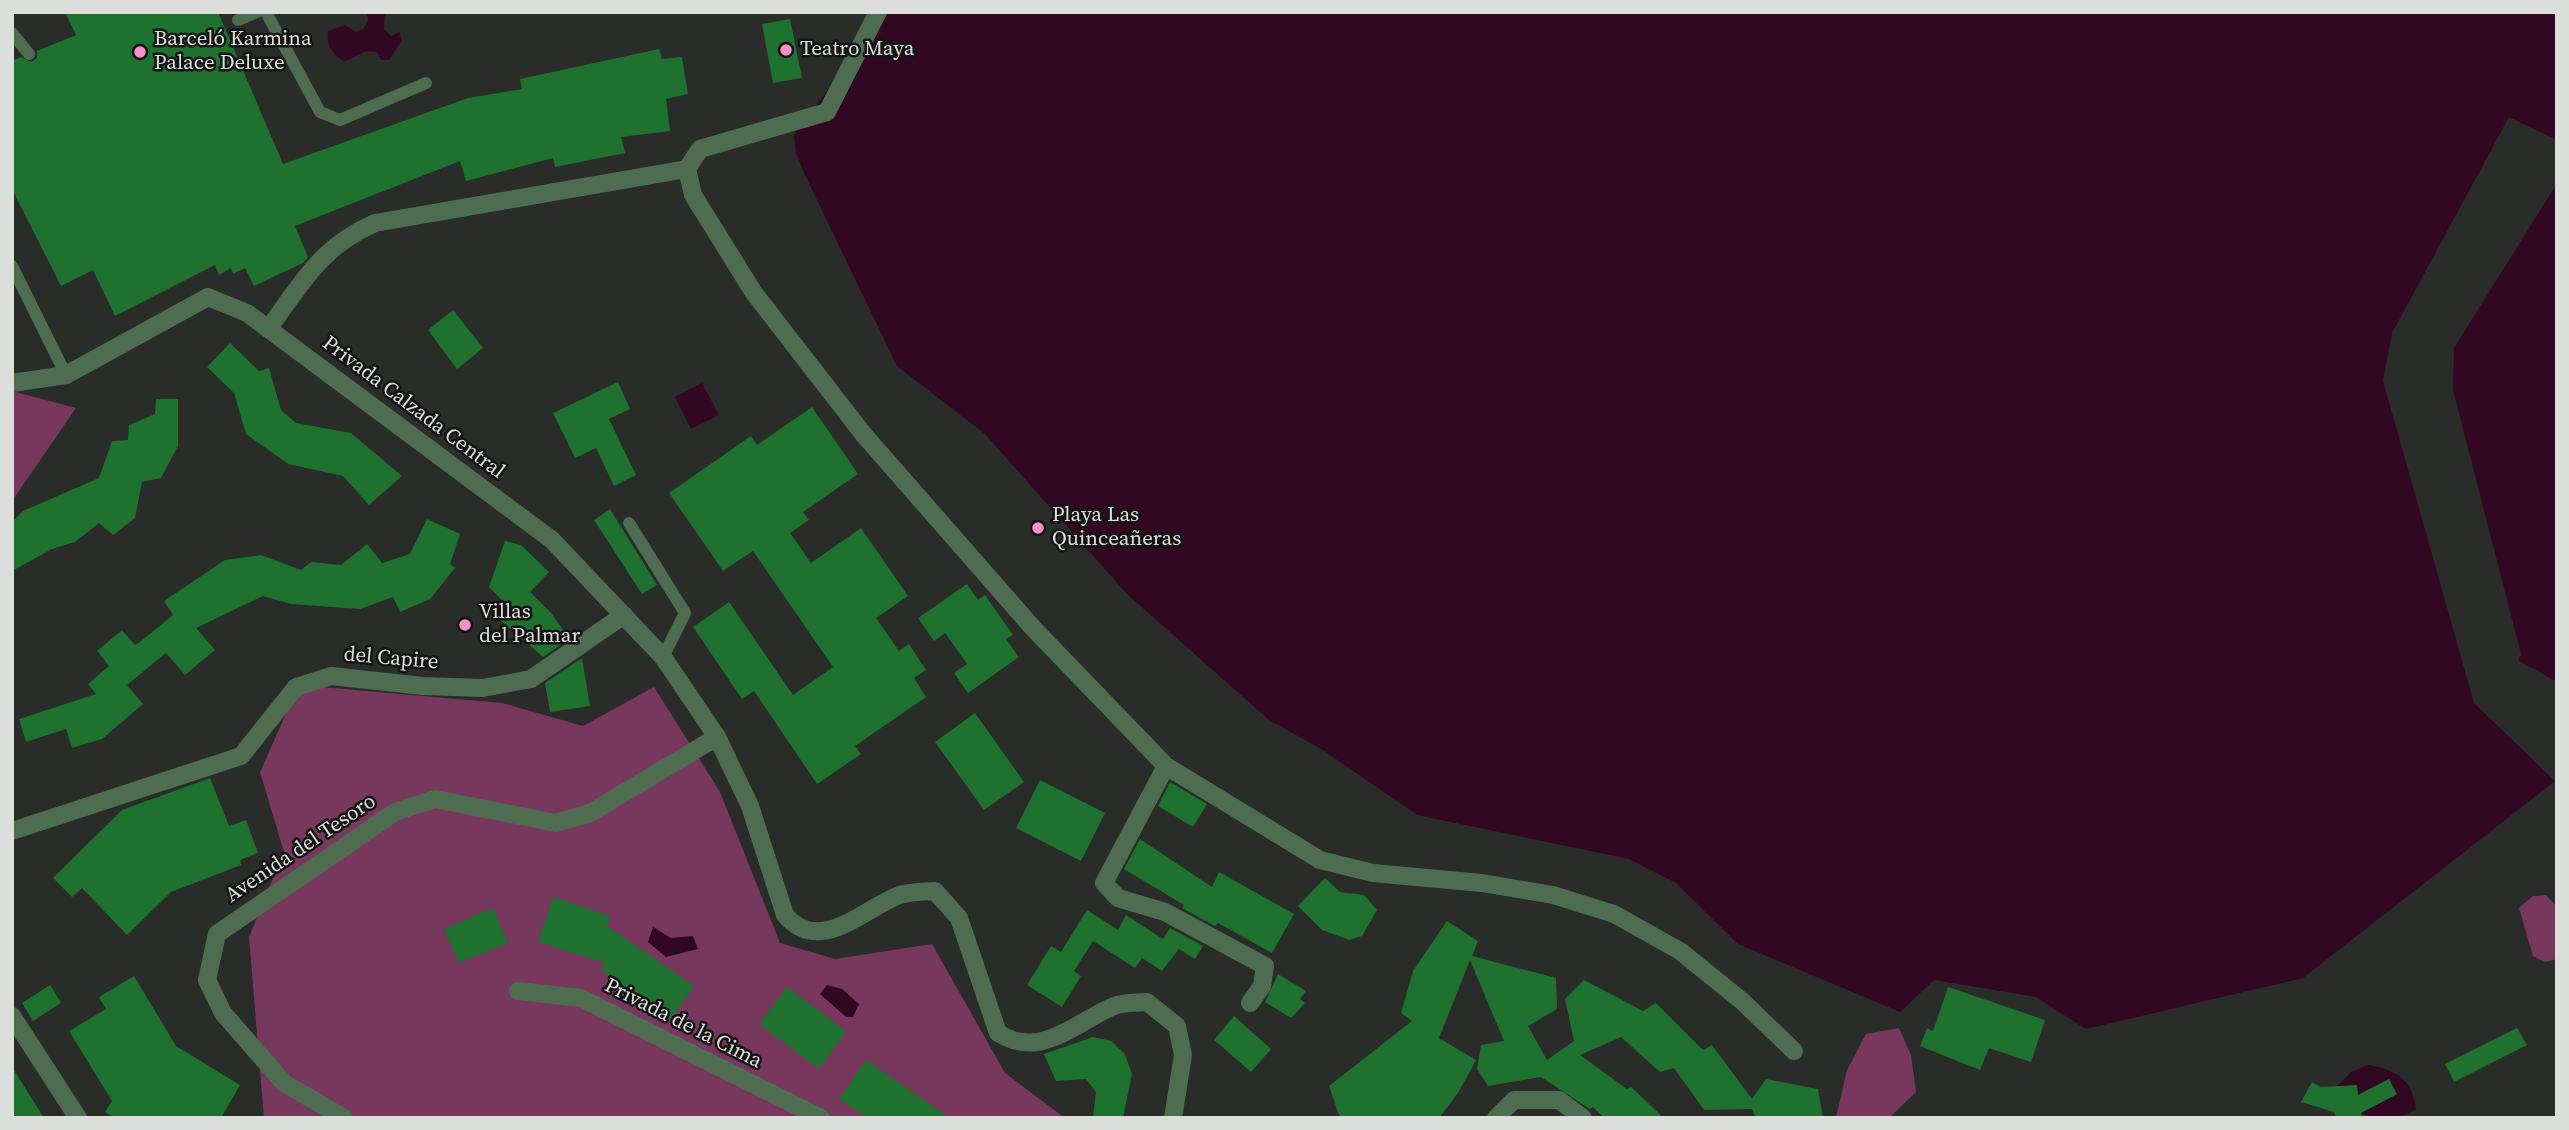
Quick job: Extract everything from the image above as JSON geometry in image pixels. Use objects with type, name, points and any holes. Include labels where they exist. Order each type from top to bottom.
[{"type":"street","points":[[878,12],[827,112],[700,149],[687,169],[693,195],[754,293],[864,435],[1033,628],[1166,766],[1320,860],[1373,873],[1482,883],[1553,895],[1614,914],[1680,951],[1742,1001],[1794,1051]]},
{"type":"street","points":[[268,329],[326,251],[349,234],[375,223],[687,169]]},
{"type":"street","name":"Privada Calzada Central","points":[[12,383],[66,375],[208,297],[247,313],[552,540],[663,657],[717,737],[750,806],[785,915],[797,929],[816,933],[862,918],[897,896],[935,891],[959,918],[998,1033],[1014,1044],[1040,1044],[1117,1004],[1147,1002],[1177,1026],[1183,1055],[1173,1118]]},
{"type":"street","name":"del Capire","points":[[12,831],[241,756],[296,687],[331,677],[423,686],[483,688],[531,679],[624,615]]},
{"type":"street","name":"Avenida del Tesoro","points":[[344,1118],[284,1083],[223,1013],[207,980],[217,934],[395,812],[435,799],[556,823],[590,813],[717,737]]},
{"type":"street","points":[[1166,766],[1104,883],[1118,898],[1165,912],[1265,966],[1262,986],[1250,1003]]},
{"type":"street","name":"Privada de la Cima","points":[[518,991],[581,998],[821,1118]]},
{"type":"street","points":[[12,1016],[78,1118]]},
{"type":"street","points":[[1496,1118],[1514,1100],[1559,1100],[1583,1118]]},
{"type":"lane","points":[[238,20],[257,12]]},
{"type":"lane","points":[[266,12],[320,112],[340,120],[426,83]]},
{"type":"lane","points":[[12,33],[29,54]]},
{"type":"lane","points":[[12,266],[66,375]]},
{"type":"lane","points":[[629,523],[685,613],[663,657]]},
{"type":"shaded area","points":[[367,12],[385,12],[384,29],[391,36],[399,32],[402,40],[389,60],[381,60],[377,52],[366,51],[344,62],[331,49],[328,31],[345,25],[356,32],[363,29],[368,21]]},
{"type":"shaded area","points":[[886,12],[2557,12],[2557,140],[2509,117],[2392,333],[2383,381],[2474,703],[2555,781],[2303,978],[2086,1029],[2036,997],[1934,980],[1900,1012],[1738,944],[1676,883],[1629,859],[1417,815],[1323,750],[1269,720],[1127,594],[985,434],[897,366],[804,173],[796,153],[794,135]]},
{"type":"shaded area","points":[[2557,171],[2557,682],[2518,660],[2446,385],[2449,346]]},
{"type":"shaded area","points":[[702,383],[719,415],[691,429],[675,397]]},
{"type":"shaded area","points":[[12,391],[76,408],[12,501]]},
{"type":"shaded area","points":[[299,685],[502,703],[583,726],[654,687],[720,792],[780,943],[835,959],[932,944],[1005,1073],[1065,1118],[264,1118],[249,937],[284,852],[260,772]]},
{"type":"shaded area","points":[[2546,895],[2557,907],[2557,959],[2545,962],[2533,956],[2519,908],[2533,896]]},
{"type":"shaded area","points":[[653,927],[671,938],[693,936],[698,949],[666,957],[648,942]]},
{"type":"shaded area","points":[[827,985],[842,989],[859,1004],[853,1017],[846,1017],[820,994]]},
{"type":"shaded area","points":[[1899,1028],[1911,1055],[1916,1092],[1889,1118],[1836,1118],[1847,1070],[1866,1034]]},
{"type":"shaded area","points":[[2368,1065],[2395,1073],[2407,1083],[2416,1109],[2389,1118],[2361,1113],[2396,1095],[2389,1079],[2358,1095],[2337,1086],[2351,1072]]},
{"type":"pier","points":[[2557,168],[2556,185],[2454,348],[2453,390],[2521,654],[2517,664],[2443,386],[2445,346]]},
{"type":"building","points":[[65,12],[218,12],[283,164],[468,98],[522,89],[520,79],[659,49],[662,59],[682,57],[688,94],[666,99],[670,131],[621,137],[625,153],[555,167],[553,158],[466,181],[460,161],[295,226],[308,257],[303,263],[254,286],[245,268],[233,274],[231,268],[219,275],[215,265],[115,316],[93,270],[61,286],[12,189],[12,61],[21,57],[31,62],[37,58],[37,51],[76,35]]},
{"type":"building","name":"Teatro Maya","points":[[790,19],[802,78],[773,83],[762,24]]},
{"type":"building","points":[[453,310],[483,348],[457,369],[428,330]]},
{"type":"building","points":[[230,343],[259,371],[269,368],[281,410],[296,423],[351,433],[402,476],[369,505],[343,476],[288,464],[246,434],[234,393],[207,367]]},
{"type":"building","points":[[618,382],[630,409],[609,419],[636,475],[614,486],[596,448],[575,458],[553,413]]},
{"type":"building","points":[[156,399],[178,399],[178,446],[161,478],[142,482],[135,518],[113,535],[99,523],[75,542],[52,549],[12,571],[12,522],[23,511],[99,478],[112,441],[128,440],[129,425],[155,414]]},
{"type":"building","points":[[812,407],[858,474],[803,512],[809,520],[790,533],[811,563],[861,528],[908,596],[876,618],[899,651],[909,644],[926,670],[914,678],[926,697],[855,746],[861,754],[817,784],[754,691],[742,699],[693,627],[729,602],[793,695],[833,667],[753,551],[723,571],[669,493],[751,436],[757,445]]},
{"type":"building","points":[[610,509],[657,585],[642,594],[594,520]]},
{"type":"building","points":[[427,519],[460,534],[450,564],[455,568],[430,599],[400,612],[393,597],[360,609],[291,604],[263,596],[196,628],[215,650],[185,675],[166,653],[127,685],[143,704],[102,739],[72,748],[66,729],[26,742],[19,719],[96,694],[88,684],[109,666],[97,651],[122,630],[135,645],[140,642],[173,615],[164,601],[225,560],[261,555],[301,570],[311,562],[341,565],[367,544],[382,563],[410,554]]},
{"type":"building","points":[[505,541],[521,545],[549,572],[530,592],[552,614],[569,639],[543,657],[500,620],[510,608],[489,587]]},
{"type":"building","points":[[967,584],[978,600],[985,595],[1013,635],[1006,639],[1019,657],[968,693],[954,673],[967,664],[945,633],[934,641],[918,618]]},
{"type":"building","points":[[582,658],[590,706],[550,712],[545,683]]},
{"type":"building","points":[[975,713],[1024,782],[984,810],[935,742]]},
{"type":"building","points":[[210,778],[229,826],[246,820],[258,853],[240,860],[241,865],[171,892],[127,935],[82,888],[72,897],[53,878],[122,810]]},
{"type":"building","points":[[1040,780],[1105,813],[1081,861],[1016,828]]},
{"type":"building","points":[[1170,782],[1207,804],[1193,827],[1158,806]]},
{"type":"building","points":[[1140,839],[1212,887],[1219,872],[1294,914],[1272,953],[1218,923],[1215,926],[1182,908],[1184,905],[1124,869]]},
{"type":"building","points":[[1325,878],[1340,892],[1364,895],[1377,910],[1362,936],[1349,940],[1322,930],[1298,906]]},
{"type":"building","points":[[553,897],[610,916],[607,926],[694,986],[671,1019],[601,970],[605,963],[538,942]]},
{"type":"building","points":[[493,908],[508,943],[459,963],[444,929]]},
{"type":"building","points":[[1087,910],[1118,930],[1126,915],[1163,939],[1170,928],[1203,946],[1195,959],[1179,949],[1162,971],[1142,958],[1135,968],[1093,941],[1074,971],[1081,976],[1062,1007],[1027,985],[1051,946],[1061,952]]},
{"type":"building","points":[[1447,921],[1478,941],[1472,956],[1556,978],[1557,1009],[1528,1026],[1547,1060],[1574,1041],[1565,999],[1584,980],[1643,1011],[1656,1003],[1703,1050],[1712,1045],[1752,1099],[1766,1079],[1818,1089],[1823,1118],[1756,1118],[1752,1109],[1704,1110],[1674,1068],[1660,1072],[1621,1037],[1580,1055],[1627,1089],[1631,1087],[1664,1118],[1604,1118],[1593,1107],[1590,1109],[1541,1077],[1488,1086],[1477,1069],[1481,1045],[1504,1041],[1470,960],[1439,1038],[1476,1060],[1458,1093],[1439,1118],[1340,1118],[1329,1086],[1412,1021],[1401,1013],[1413,971]]},
{"type":"building","points":[[1278,974],[1306,991],[1300,999],[1305,1003],[1291,1018],[1265,1002]]},
{"type":"building","points":[[134,976],[176,1046],[240,1085],[221,1118],[115,1118],[105,1112],[112,1101],[69,1031],[106,1009],[99,997]]},
{"type":"building","points":[[50,985],[61,1003],[33,1021],[22,1003]]},
{"type":"building","points":[[787,987],[846,1031],[819,1069],[759,1024]]},
{"type":"building","points":[[1948,987],[2045,1020],[2031,1062],[1989,1048],[1980,1070],[1920,1046],[1927,1028],[1933,1031]]},
{"type":"building","points":[[1234,1016],[1271,1049],[1251,1072],[1214,1040]]},
{"type":"building","points":[[2517,1028],[2527,1045],[2454,1082],[2445,1064]]},
{"type":"building","points":[[1093,1037],[1111,1041],[1125,1054],[1132,1074],[1123,1118],[1093,1118],[1096,1092],[1086,1079],[1056,1081],[1044,1054]]},
{"type":"building","points":[[866,1060],[950,1118],[867,1118],[839,1099]]},
{"type":"building","points":[[12,1067],[44,1118],[12,1118]]},
{"type":"building","points":[[2389,1079],[2397,1094],[2361,1113],[2363,1118],[2336,1118],[2334,1112],[2301,1102],[2312,1082],[2321,1087],[2357,1085],[2358,1095]]},
{"type":"place","name":"Teatro Maya","points":[[786,50]]},
{"type":"place","name":"Barceló Karmina Palace Deluxe","points":[[140,52]]},
{"type":"place","name":"Playa Las Quinceañeras","points":[[1038,528]]},
{"type":"place","name":"Villas del Palmar","points":[[465,625]]}]
